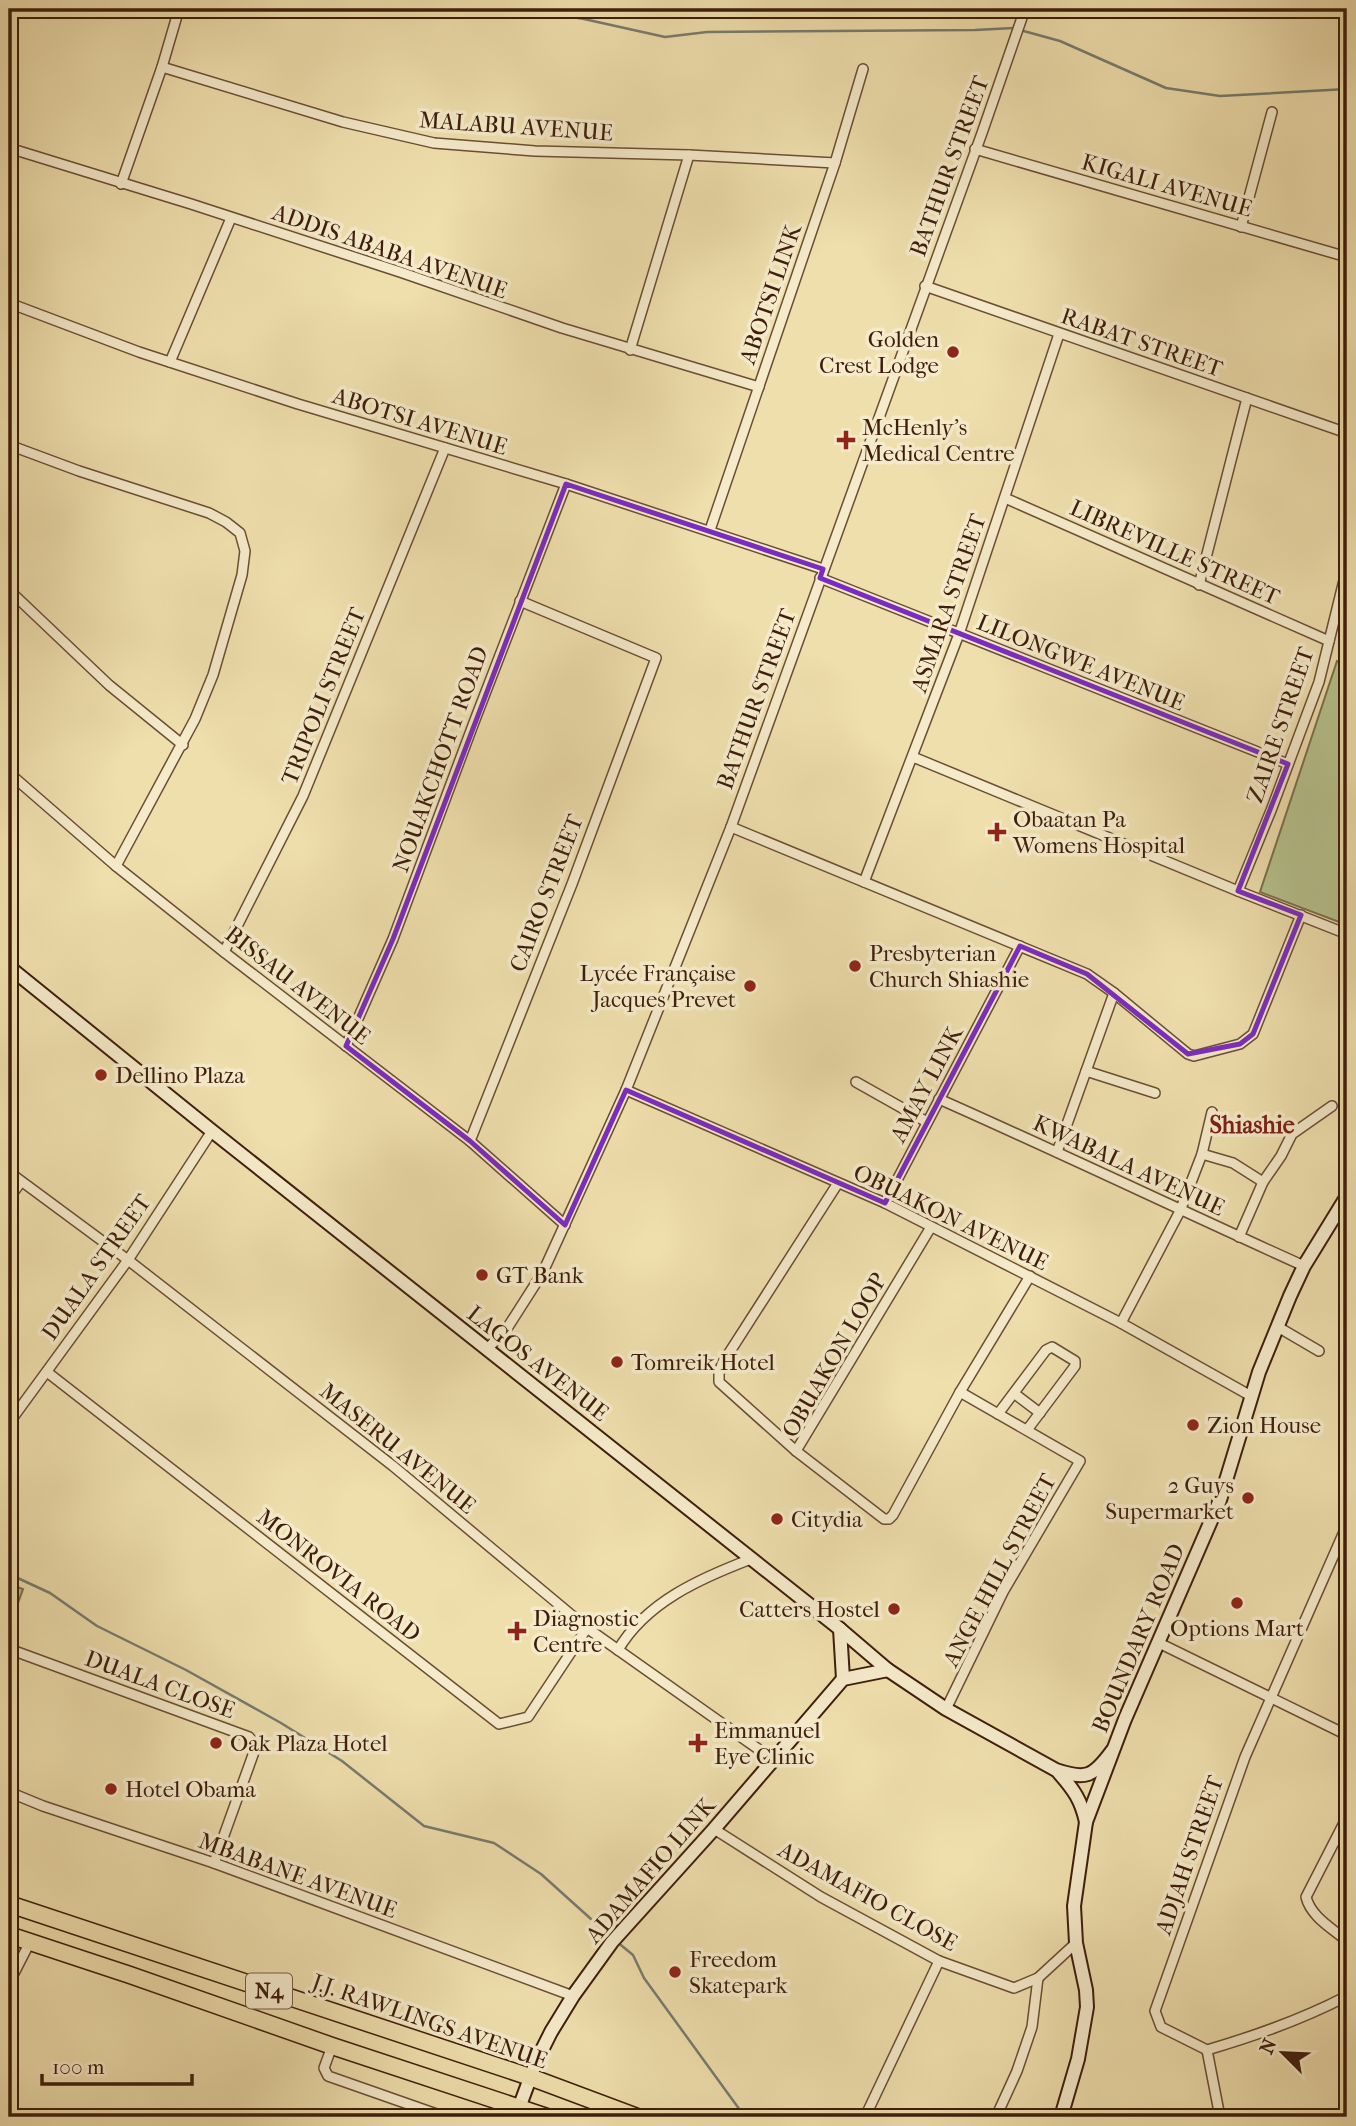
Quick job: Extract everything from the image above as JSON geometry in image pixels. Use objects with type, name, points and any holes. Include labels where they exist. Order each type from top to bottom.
[{"type":"highway","name":"J.J. RAWLINGS AVENUE","points":[[9,1904],[530,2077],[637,2117]]},
{"type":"highway","name":"N4","points":[[9,1935],[547,2117]]},
{"type":"street","points":[[121,184],[162,67],[179,9]]},
{"type":"street","name":"BATHUR STREET","points":[[487,1349],[506,1330],[536,1283],[626,1090],[731,827],[1025,9]]},
{"type":"street","name":"MALABU AVENUE","points":[[162,67],[343,122],[412,139],[535,151],[689,155],[835,163]]},
{"type":"street","name":"ABOTSI LINK","points":[[710,530],[835,163],[863,69]]},
{"type":"street","points":[[1241,227],[1272,112]]},
{"type":"street","name":"ADDIS ABABA AVENUE","points":[[9,148],[231,218],[630,350],[759,387]]},
{"type":"street","name":"KIGALI AVENUE","points":[[975,149],[1347,257]]},
{"type":"street","points":[[630,350],[689,155]]},
{"type":"street","points":[[170,362],[231,218]]},
{"type":"street","name":"RABAT STREET","points":[[925,286],[1347,433]]},
{"type":"street","name":"ABOTSI AVENUE","points":[[9,303],[170,362],[346,419],[710,530],[822,573]]},
{"type":"street","name":"ASMARA STREET","points":[[864,882],[960,634],[1059,334]]},
{"type":"street","points":[[1199,585],[1247,398]]},
{"type":"street","points":[[9,445],[209,513],[240,533],[245,551],[242,575],[213,675],[183,745],[116,866]]},
{"type":"street","name":"TRIPOLI STREET","points":[[224,952],[303,796],[445,448]]},
{"type":"street","name":"NOUAKCHOTT ROAD","points":[[346,1046],[393,939],[566,484]]},
{"type":"street","name":"LIBREVILLE STREET","points":[[1004,498],[1329,641]]},
{"type":"street","name":"ZAIRE STREET","points":[[1238,891],[1319,682],[1347,568]]},
{"type":"street","name":"LILONGWE AVENUE","points":[[822,573],[960,634],[1288,764]]},
{"type":"street","points":[[9,590],[109,685],[183,745]]},
{"type":"street","name":"CAIRO STREET","points":[[470,1141],[572,884],[656,658],[520,601]]},
{"type":"street","points":[[913,757],[1347,934]]},
{"type":"street","name":"BISSAU AVENUE","points":[[9,773],[116,866],[470,1141],[565,1225]]},
{"type":"street","points":[[731,827],[1087,974],[1194,1056],[1240,1044],[1253,1034],[1301,915]]},
{"type":"street","name":"AMAY LINK","points":[[886,1203],[1020,946]]},
{"type":"street","name":"LAGOS AVENUE","points":[[9,967],[888,1670],[946,1709],[1056,1770],[1074,1776],[1089,1775],[1100,1767],[1112,1751]]},
{"type":"street","points":[[1057,1152],[1114,993]]},
{"type":"street","points":[[1086,1071],[1155,1093]]},
{"type":"street","points":[[856,1082],[927,1122]]},
{"type":"street","name":"OBUAKON AVENUE","points":[[626,1090],[886,1203],[1121,1323],[1251,1396]]},
{"type":"street","name":"KWABALA AVENUE","points":[[939,1099],[1304,1266]]},
{"type":"street","points":[[1240,1237],[1263,1182],[1292,1134],[1332,1106]]},
{"type":"street","points":[[1121,1323],[1180,1211],[1202,1154],[1212,1112]]},
{"type":"street","name":"DUALA STREET","points":[[9,1423],[128,1260],[212,1131]]},
{"type":"street","points":[[1202,1154],[1233,1163],[1263,1182]]},
{"type":"street","name":"MASERU AVENUE","points":[[9,1172],[128,1260],[393,1466],[587,1628],[764,1753]]},
{"type":"street","points":[[9,1198],[21,1182]]},
{"type":"street","points":[[796,1451],[719,1382],[719,1374],[722,1364],[838,1183]]},
{"type":"street","name":"BOUNDARY ROAD","points":[[1061,2117],[1078,2059],[1087,2007],[1076,1943],[1074,1906],[1086,1822],[1112,1751],[1220,1500],[1251,1396],[1278,1327],[1304,1266],[1347,1196]]},
{"type":"street","name":"OBUAKON LOOP","points":[[931,1227],[796,1451],[884,1519],[889,1519],[960,1392],[1030,1276]]},
{"type":"street","points":[[1278,1327],[1319,1351]]},
{"type":"street","points":[[998,1414],[1046,1350],[1052,1347],[1075,1361],[1074,1366],[1027,1430]]},
{"type":"street","name":"MONROVIA ROAD","points":[[47,1371],[499,1724],[528,1717],[587,1628]]},
{"type":"street","name":"ANGE HILL STREET","points":[[946,1709],[1003,1592],[1080,1461],[960,1392]]},
{"type":"street","points":[[1015,1394],[1040,1413]]},
{"type":"street","name":"ADJAH STREET","points":[[1207,2050],[1161,2027],[1155,2011],[1245,1757],[1346,1529]]},
{"type":"street","points":[[618,1650],[646,1616],[673,1595],[751,1559]]},
{"type":"street","points":[[840,1629],[843,1679],[888,1670]]},
{"type":"street","points":[[1159,1643],[1347,1735]]},
{"type":"street","name":"DUALA CLOSE","points":[[9,1649],[249,1737],[254,1743],[254,1752],[214,1863]]},
{"type":"street","name":"ADAMAFIO LINK","points":[[519,2108],[551,2032],[612,1942],[843,1679]]},
{"type":"street","name":"LAGOS AVENUE","points":[[1056,1770],[1075,1790],[1083,1806],[1086,1822]]},
{"type":"street","name":"MBABANE AVENUE","points":[[9,1792],[43,1806],[214,1863],[573,1996]]},
{"type":"street","points":[[1347,1817],[1306,1897],[1308,1906],[1318,1917],[1347,1941]]},
{"type":"street","name":"ADAMAFIO CLOSE","points":[[714,1829],[821,1897],[939,1961],[1014,1988],[1038,1978]]},
{"type":"street","points":[[9,1983],[30,1942]]},
{"type":"street","points":[[996,2117],[1017,2071],[1032,2028],[1038,1978],[1076,1943]]},
{"type":"street","points":[[865,2117],[939,1961]]},
{"type":"street","points":[[1220,2117],[1207,2050],[1249,2038],[1347,1996]]},
{"type":"street","points":[[332,2046],[324,2068],[328,2076],[441,2116]]},
{"type":"highlighted area","points":[[566,484],[823,569],[820,578],[1288,764],[1238,891],[1301,915],[1253,1034],[1240,1044],[1188,1054],[1087,974],[1020,946],[885,1203],[626,1090],[565,1225],[470,1141],[346,1046],[393,939]]},
{"type":"green space","points":[[1337,661],[1347,665],[1347,925],[1260,892]]},
{"type":"green space","points":[[9,1584],[23,1589],[9,1628]]},
{"type":"waterway","points":[[524,9],[665,37],[707,32],[1014,28]]},
{"type":"waterway","points":[[1020,30],[1060,41],[1166,88],[1220,96],[1347,89]]},
{"type":"waterway","points":[[9,1574],[50,1593],[97,1626],[186,1670],[281,1723],[342,1761],[424,1826],[494,1843],[541,1874],[611,1937]]},
{"type":"waterway","points":[[616,1941],[633,1955],[644,1978],[745,2117]]},
{"type":"place","name":"Golden Crest Lodge","points":[[953,352]]},
{"type":"place","name":"McHenly's Medical Centre","points":[[846,440]]},
{"type":"place","name":"Obaatan Pa Womens Hospital","points":[[997,832]]},
{"type":"place","name":"Presbyterian Church Shiashie","points":[[855,966]]},
{"type":"place","name":"Lycée Française Jacques Prevet","points":[[750,986]]},
{"type":"place","name":"Dellino Plaza","points":[[101,1075]]},
{"type":"place","name":"GT Bank","points":[[482,1275]]},
{"type":"place","name":"Tomreik Hotel","points":[[617,1362]]},
{"type":"place","name":"Zion House","points":[[1193,1425]]},
{"type":"place","name":"2 Guys Supermarket","points":[[1248,1498]]},
{"type":"place","name":"Citydia","points":[[777,1519]]},
{"type":"place","name":"Options Mart","points":[[1237,1603]]},
{"type":"place","name":"Catters Hostel","points":[[894,1609]]},
{"type":"place","name":"Diagnostic Centre","points":[[517,1631]]},
{"type":"place","name":"Oak Plaza Hotel","points":[[216,1743]]},
{"type":"place","name":"Emmanuel Eye Clinic","points":[[698,1743]]},
{"type":"place","name":"Hotel Obama","points":[[111,1789]]},
{"type":"place","name":"Freedom Skatepark","points":[[675,1972]]},
{"type":"district","name":"Shiashie","points":[[1252,1125]]}]
